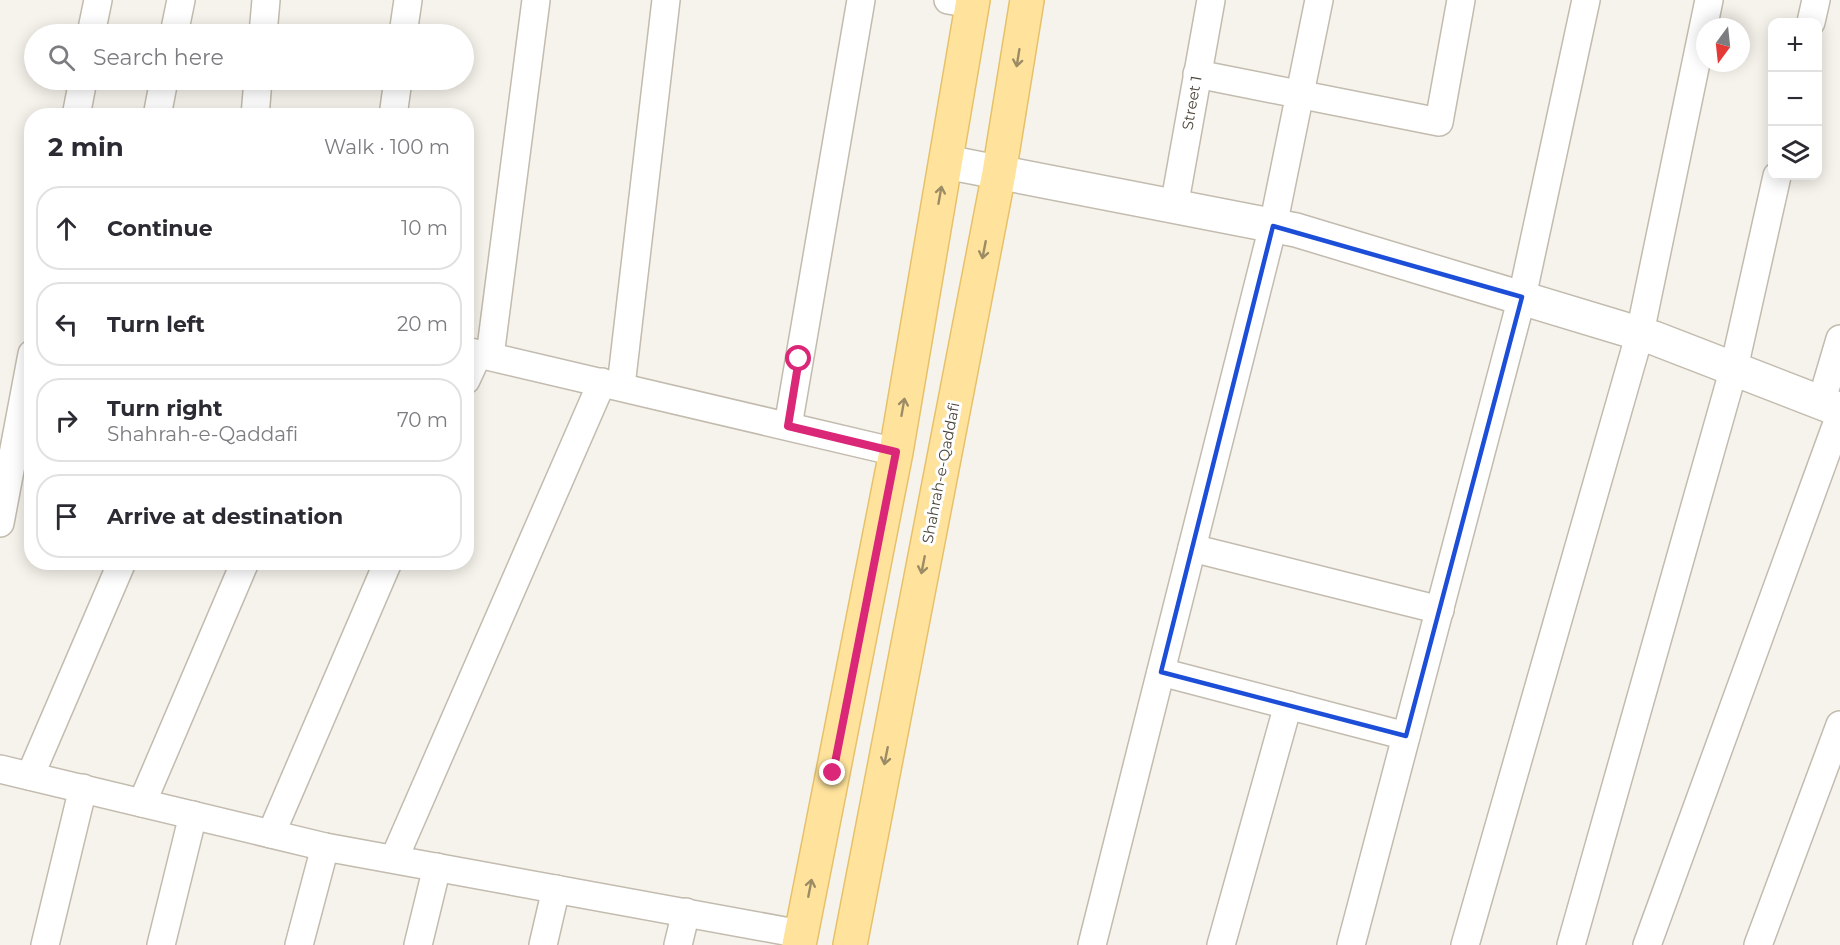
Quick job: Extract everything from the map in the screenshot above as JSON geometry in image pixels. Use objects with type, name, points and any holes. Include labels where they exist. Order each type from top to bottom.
[{"type":"main road","name":"Shahrah-e-Qaddafi","points":[[850,945],[999,173],[1027,0]]},
{"type":"main road","points":[[800,939],[896,452],[946,162],[964,1]]},
{"type":"street","points":[[93,24],[98,0]]},
{"type":"street","points":[[176,24],[181,0]]},
{"type":"street","points":[[264,24],[266,0]]},
{"type":"street","points":[[404,24],[408,0]]},
{"type":"street","points":[[536,0],[478,354],[896,452]]},
{"type":"street","points":[[394,859],[611,384],[666,0]]},
{"type":"street","points":[[788,426],[861,0]]},
{"type":"street","name":"Street 1","points":[[1174,207],[1210,0]]},
{"type":"street","points":[[1092,945],[1274,226],[1319,0]]},
{"type":"street","points":[[1197,74],[1439,122],[1461,0]]},
{"type":"street","points":[[1351,945],[1522,297],[1586,0]]},
{"type":"street","points":[[1465,945],[1640,333],[1709,0]]},
{"type":"street","points":[[1812,18],[1816,0]]},
{"type":"street","points":[[78,108],[81,90]]},
{"type":"street","points":[[159,108],[162,90]]},
{"type":"street","points":[[256,108],[257,90]]},
{"type":"street","points":[[394,108],[397,90]]},
{"type":"street","points":[[946,162],[1296,230],[1640,333],[1834,409]]},
{"type":"street","points":[[1571,945],[1734,368],[1776,180]]},
{"type":"street","points":[[1647,945],[1834,409],[1840,339]]},
{"type":"street","points":[[0,523],[24,396]]},
{"type":"street","points":[[1192,548],[1440,610]]},
{"type":"street","points":[[30,776],[119,570]]},
{"type":"street","points":[[142,803],[242,570]]},
{"type":"street","points":[[271,834],[385,570]]},
{"type":"street","points":[[1161,672],[1406,736]]},
{"type":"street","points":[[1221,945],[1288,705]]},
{"type":"street","points":[[1758,945],[1840,725]]},
{"type":"street","points":[[0,769],[325,847],[686,912],[800,939]]},
{"type":"street","points":[[45,945],[82,789]]},
{"type":"street","points":[[161,945],[193,815]]},
{"type":"street","points":[[299,945],[325,847]]},
{"type":"street","points":[[418,945],[437,867]]},
{"type":"street","points":[[543,945],[556,889]]},
{"type":"street","points":[[678,945],[686,912]]},
{"type":"highlighted area","points":[[1273,226],[1522,297],[1406,736],[1161,672]]},
{"type":"route","points":[[799,359],[788,426],[896,452],[833,773]]}]
